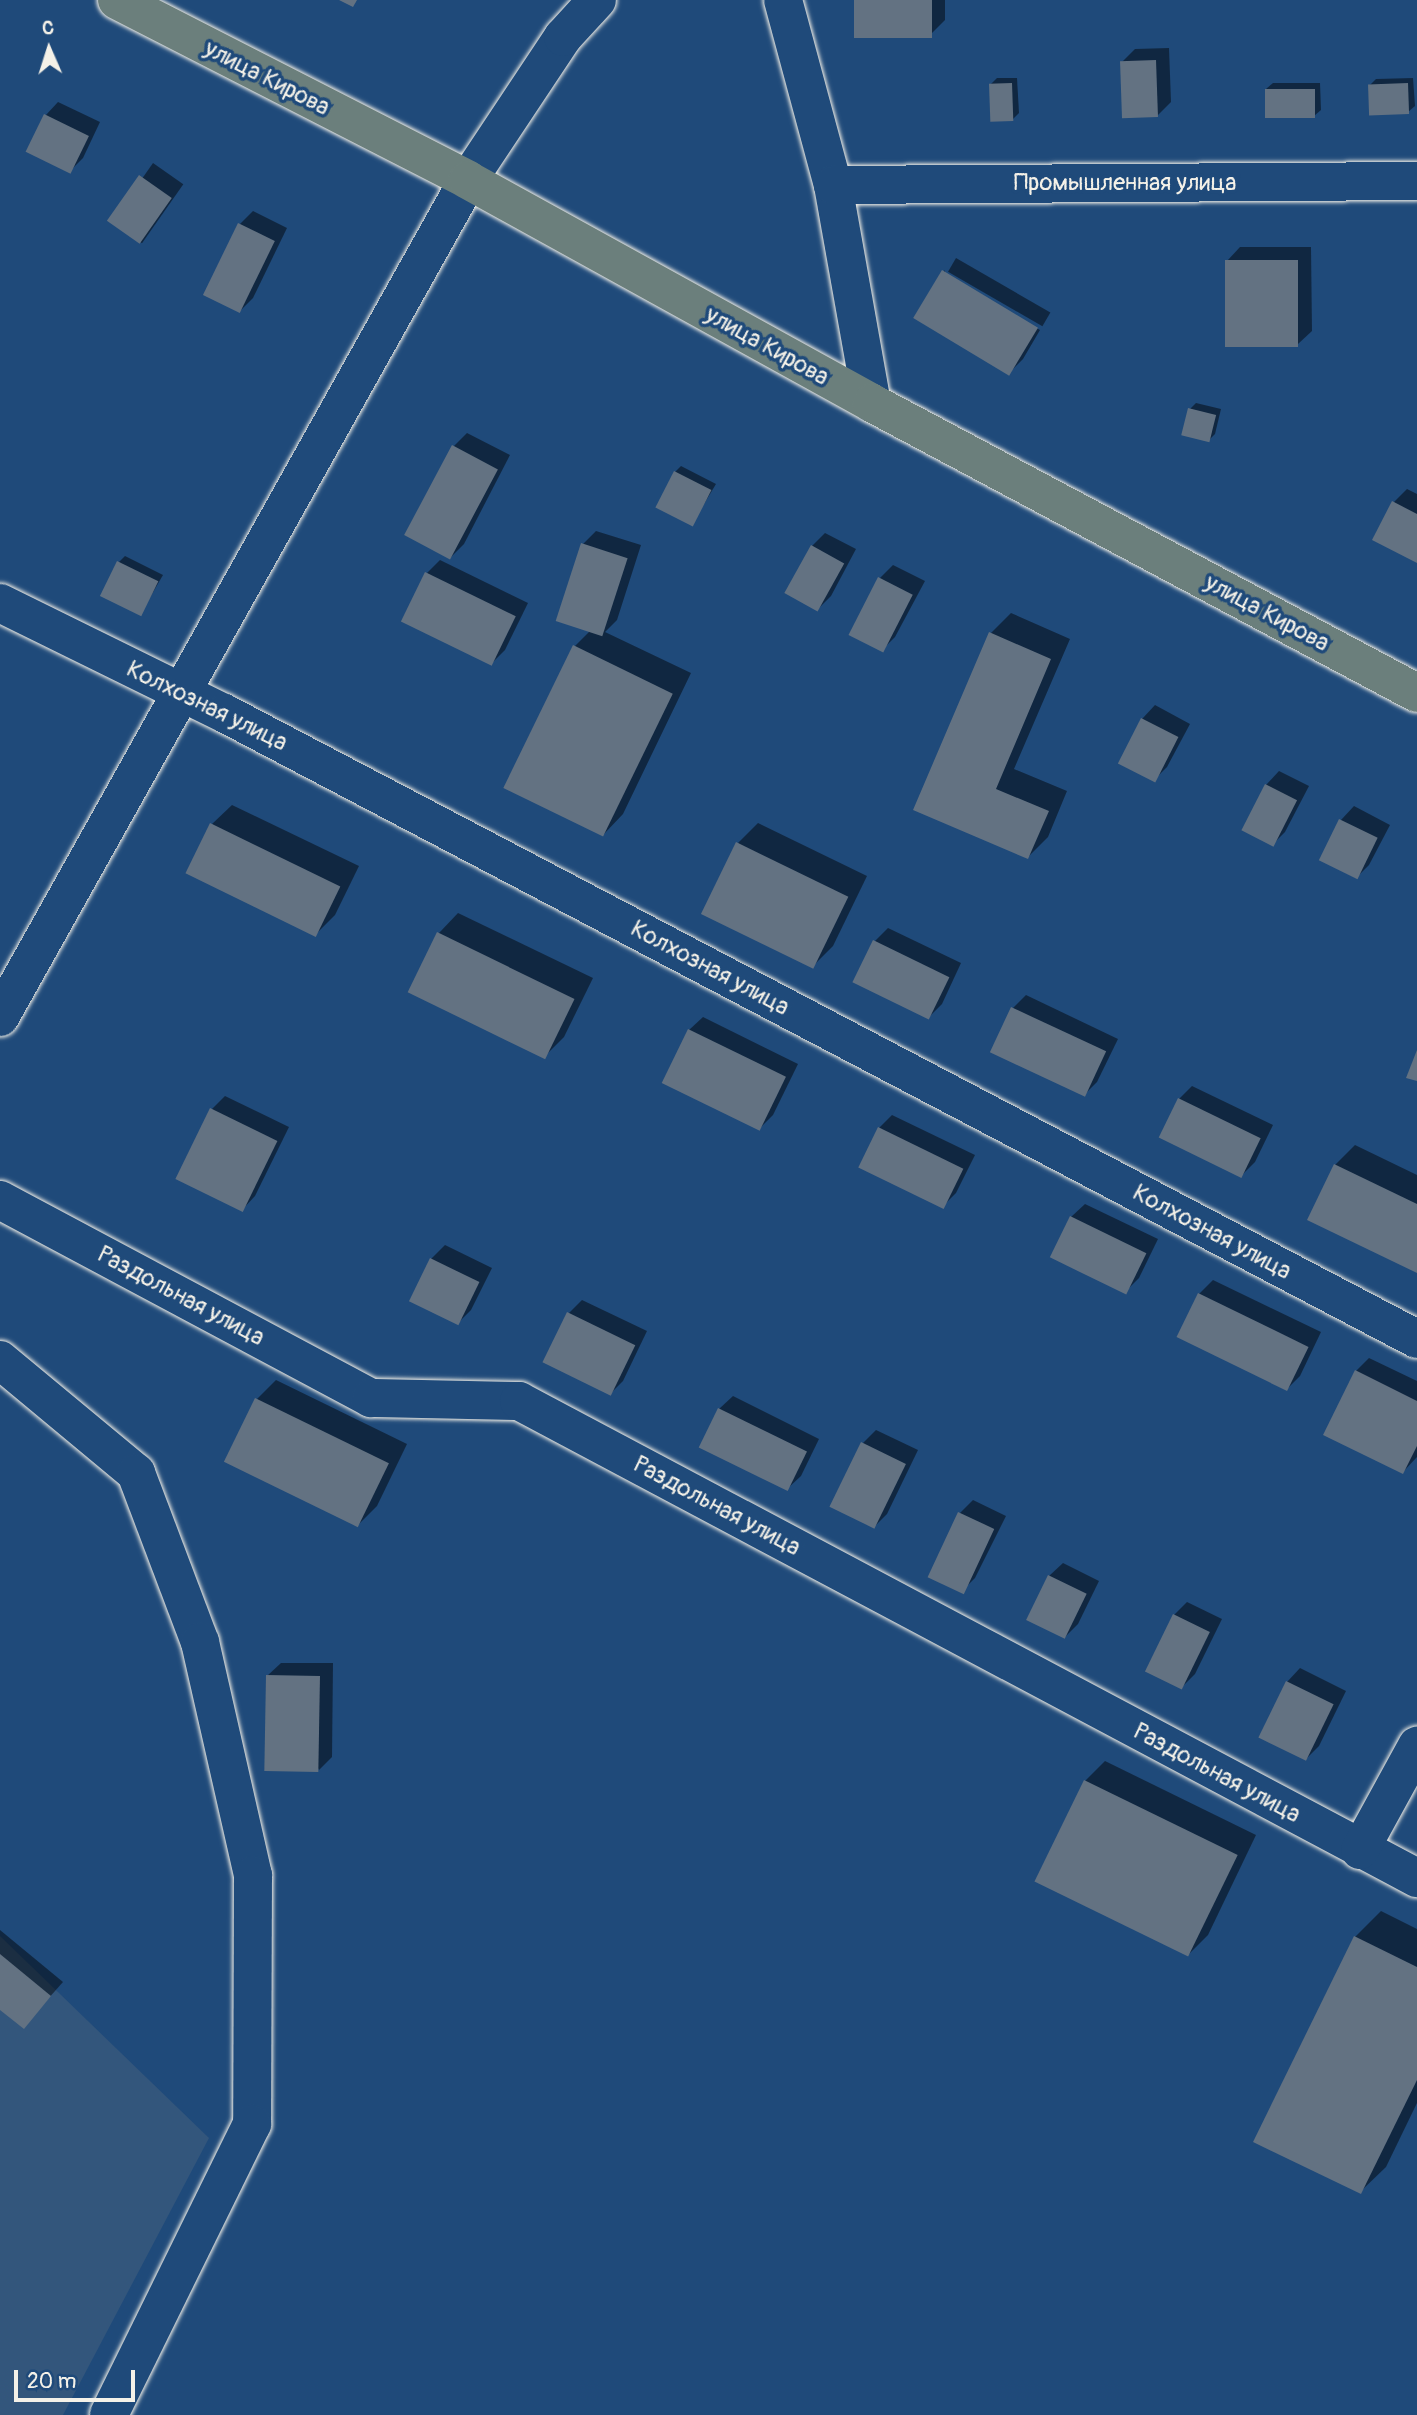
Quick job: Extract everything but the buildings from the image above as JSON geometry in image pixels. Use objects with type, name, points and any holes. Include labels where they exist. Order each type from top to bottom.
[{"type":"main road","name":"улица Кирова","points":[[117,0],[468,180],[872,403],[1417,693]]},
{"type":"street","points":[[0,1017],[468,180],[565,18],[597,0]]},
{"type":"street","points":[[783,0],[834,185],[872,403]]},
{"type":"street","name":"Промышленная улица","points":[[834,185],[1417,181]]},
{"type":"street","name":"Колхозная улица","points":[[0,603],[182,695],[224,713],[1417,1339]]},
{"type":"street","name":"Раздольная улица","points":[[0,1200],[371,1398],[519,1401],[1417,1878]]},
{"type":"street","points":[[0,1360],[136,1473],[200,1642],[253,1875],[252,2124],[109,2415]]},
{"type":"street","points":[[1360,1850],[1417,1746]]},
{"type":"shaded area","points":[[0,1936],[209,2138],[63,2415],[0,2415]]}]
